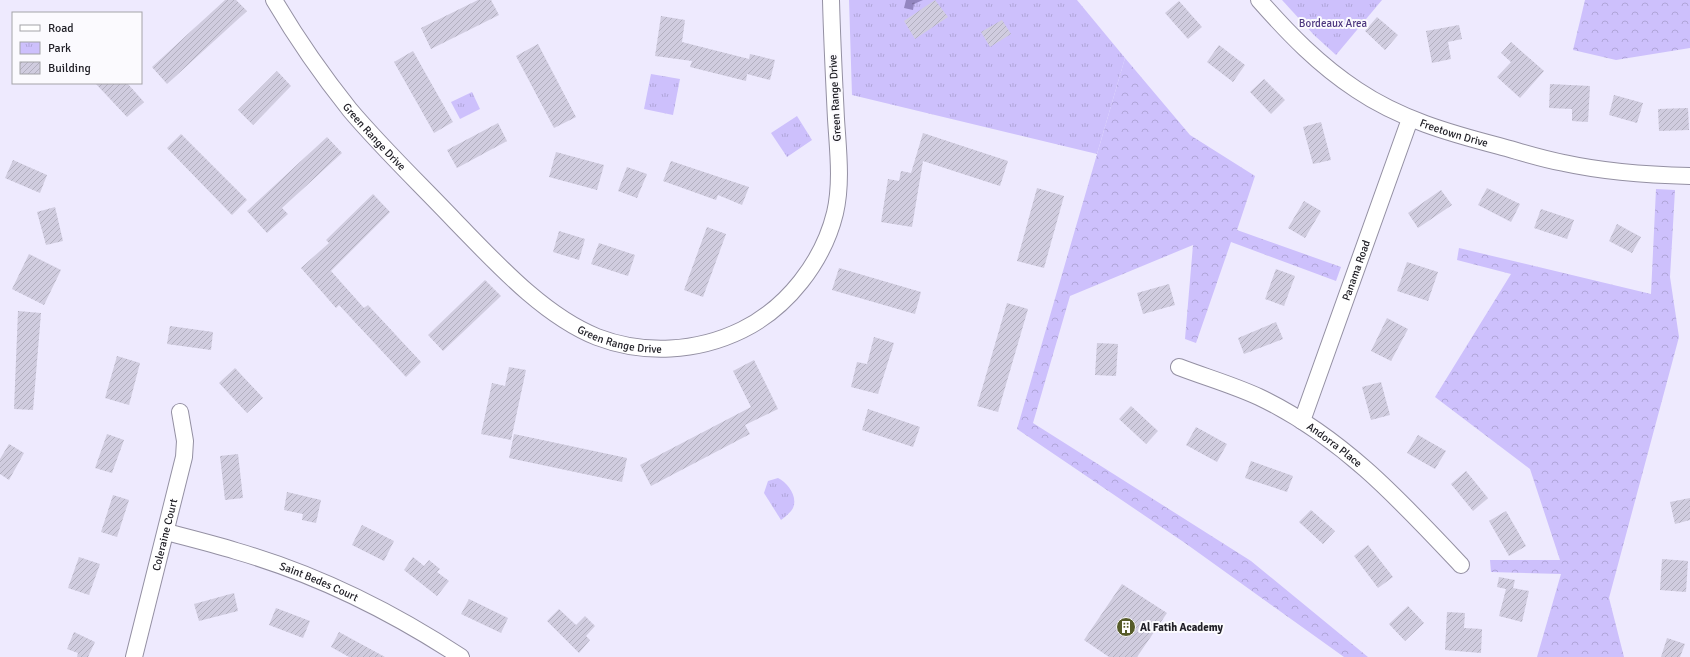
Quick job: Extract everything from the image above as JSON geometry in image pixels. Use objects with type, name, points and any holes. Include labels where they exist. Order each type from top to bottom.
[{"type":"street","name":"Green Range Drive","points":[[274,0],[310,57],[351,111],[479,245],[539,302],[575,327],[597,337],[621,345],[663,349],[688,348],[712,343],[750,326],[769,313],[787,297],[817,258],[835,213],[839,170],[830,0]]},
{"type":"street","name":"Freetown Drive","points":[[1259,0],[1291,35],[1328,69],[1358,91],[1410,119],[1459,136],[1564,163],[1636,174],[1690,176]]},
{"type":"street","name":"Panama Road","points":[[1302,421],[1410,119]]},
{"type":"street","name":"Andorra Place","points":[[1179,367],[1258,397],[1302,421],[1343,449],[1366,467],[1398,498],[1461,565]]},
{"type":"street","name":"Coleraine Court","points":[[134,657],[184,457],[185,441],[180,412]]},
{"type":"street","name":"Saint Bedes Court","points":[[166,532],[244,553],[344,591],[388,614],[461,657]]},
{"type":"green space","points":[[849,0],[1077,0],[1125,58],[1097,154],[852,95]]},
{"type":"green space","name":"Bordeaux Area","points":[[1282,0],[1382,0],[1336,55],[1314,35]]},
{"type":"green space","points":[[1585,0],[1690,0],[1690,48],[1616,60],[1573,50]]},
{"type":"green space","points":[[1125,58],[1190,135],[1255,176],[1237,230],[1341,267],[1336,281],[1231,242],[1196,343],[1185,339],[1193,245],[1070,296],[1033,423],[1251,561],[1368,657],[1344,657],[1185,543],[1017,429]]},
{"type":"green space","points":[[651,74],[680,79],[673,115],[644,109]]},
{"type":"green space","points":[[472,92],[480,109],[460,119],[451,102]]},
{"type":"green space","points":[[797,116],[812,140],[787,157],[771,133]]},
{"type":"green space","points":[[1656,189],[1675,190],[1670,277],[1679,337],[1609,598],[1624,657],[1537,657],[1561,574],[1491,572],[1490,560],[1560,560],[1530,469],[1435,397],[1511,274],[1457,260],[1459,248],[1651,294]]},
{"type":"green space","points":[[778,478],[785,483],[791,491],[794,499],[792,510],[781,520],[764,493],[768,481]]},
{"type":"water","points":[[906,0],[923,0],[914,4],[913,10],[904,8]]},
{"type":"building","points":[[225,0],[236,0],[247,11],[167,84],[152,67]]},
{"type":"building","points":[[478,0],[491,0],[499,15],[431,49],[421,28]]},
{"type":"building","points":[[935,0],[948,17],[915,39],[904,21]]},
{"type":"building","points":[[1179,1],[1202,27],[1188,39],[1165,13]]},
{"type":"building","points":[[661,16],[685,20],[682,42],[749,59],[750,54],[775,60],[770,80],[747,74],[746,81],[690,67],[692,61],[655,56]]},
{"type":"building","points":[[1377,17],[1398,35],[1385,50],[1365,31]]},
{"type":"building","points":[[1002,20],[1011,34],[990,47],[981,32]]},
{"type":"building","points":[[1459,25],[1462,39],[1448,42],[1451,59],[1432,63],[1426,31]]},
{"type":"building","points":[[1511,42],[1544,71],[1520,98],[1497,77],[1511,62],[1501,53]]},
{"type":"building","points":[[538,44],[576,117],[554,128],[516,56]]},
{"type":"building","points":[[1219,45],[1245,65],[1233,82],[1207,62]]},
{"type":"building","points":[[413,51],[453,122],[434,133],[394,62]]},
{"type":"building","points":[[277,71],[291,86],[253,125],[238,110]]},
{"type":"building","points":[[1264,79],[1285,100],[1271,114],[1250,92]]},
{"type":"building","points":[[96,84],[128,84],[144,102],[127,117]]},
{"type":"building","points":[[1550,84],[1590,86],[1588,122],[1572,121],[1572,109],[1549,108]]},
{"type":"building","points":[[1614,95],[1643,103],[1637,123],[1609,115]]},
{"type":"building","points":[[1688,108],[1689,130],[1659,131],[1658,109]]},
{"type":"building","points":[[1321,122],[1331,160],[1313,164],[1303,127]]},
{"type":"building","points":[[498,123],[507,141],[457,168],[447,150]]},
{"type":"building","points":[[923,133],[1008,161],[1000,186],[923,161],[912,227],[881,222],[888,179],[899,181],[901,171],[911,173]]},
{"type":"building","points":[[181,134],[247,200],[232,215],[167,148]]},
{"type":"building","points":[[327,137],[342,153],[282,208],[288,214],[267,233],[247,211]]},
{"type":"building","points":[[556,152],[604,165],[597,190],[549,177]]},
{"type":"building","points":[[13,160],[47,175],[40,193],[5,178]]},
{"type":"building","points":[[671,161],[749,187],[742,205],[718,195],[716,200],[663,181]]},
{"type":"building","points":[[627,167],[647,174],[637,198],[618,191]]},
{"type":"building","points":[[1037,188],[1064,196],[1044,268],[1017,261]]},
{"type":"building","points":[[1487,188],[1520,204],[1511,222],[1478,205]]},
{"type":"building","points":[[1441,190],[1452,205],[1418,228],[1408,213]]},
{"type":"building","points":[[373,194],[390,212],[331,271],[364,308],[368,305],[421,362],[406,377],[339,305],[336,308],[301,268],[329,243],[326,240]]},
{"type":"building","points":[[1304,201],[1321,211],[1305,238],[1288,228]]},
{"type":"building","points":[[55,207],[63,241],[46,245],[37,212]]},
{"type":"building","points":[[1541,209],[1574,220],[1567,239],[1534,228]]},
{"type":"building","points":[[1617,224],[1641,237],[1632,253],[1609,241]]},
{"type":"building","points":[[707,227],[726,234],[703,297],[684,290]]},
{"type":"building","points":[[559,231],[585,239],[579,260],[553,252]]},
{"type":"building","points":[[599,243],[635,255],[628,276],[591,264]]},
{"type":"building","points":[[29,254],[61,270],[44,305],[12,289]]},
{"type":"building","points":[[1407,262],[1438,272],[1428,301],[1397,291]]},
{"type":"building","points":[[839,268],[921,292],[915,314],[832,290]]},
{"type":"building","points":[[1276,269],[1295,276],[1284,306],[1265,299]]},
{"type":"building","points":[[485,280],[501,296],[443,351],[428,335]]},
{"type":"building","points":[[1169,284],[1175,305],[1143,314],[1137,293]]},
{"type":"building","points":[[1007,303],[1028,309],[998,412],[977,406]]},
{"type":"building","points":[[18,311],[41,313],[33,410],[14,409]]},
{"type":"building","points":[[1387,318],[1408,329],[1391,361],[1371,351]]},
{"type":"building","points":[[1276,322],[1283,339],[1244,354],[1238,338]]},
{"type":"building","points":[[170,326],[213,332],[211,350],[167,344]]},
{"type":"building","points":[[874,337],[894,343],[878,394],[851,387],[857,362],[867,364]]},
{"type":"building","points":[[1097,343],[1118,344],[1116,376],[1095,375]]},
{"type":"building","points":[[117,356],[140,363],[129,405],[105,398]]},
{"type":"building","points":[[754,360],[778,409],[745,425],[750,434],[651,486],[640,465],[751,407],[733,371]]},
{"type":"building","points":[[509,367],[526,370],[511,440],[481,434],[492,383],[505,386]]},
{"type":"building","points":[[235,368],[263,398],[247,413],[219,383]]},
{"type":"building","points":[[1381,382],[1390,415],[1371,420],[1362,387]]},
{"type":"building","points":[[1131,406],[1158,431],[1146,444],[1119,419]]},
{"type":"building","points":[[868,409],[920,427],[913,447],[862,430]]},
{"type":"building","points":[[1196,427],[1227,444],[1217,462],[1186,445]]},
{"type":"building","points":[[107,434],[124,440],[112,473],[95,468]]},
{"type":"building","points":[[514,434],[627,458],[622,482],[509,458]]},
{"type":"building","points":[[1418,435],[1446,451],[1435,469],[1407,453]]},
{"type":"building","points":[[9,444],[24,453],[9,480],[0,474],[0,459]]},
{"type":"building","points":[[238,454],[243,498],[225,500],[220,456]]},
{"type":"building","points":[[1251,461],[1293,476],[1287,492],[1245,478]]},
{"type":"building","points":[[1466,471],[1488,498],[1473,511],[1451,484]]},
{"type":"building","points":[[287,492],[321,500],[316,523],[302,520],[303,514],[284,510]]},
{"type":"building","points":[[113,495],[129,500],[117,537],[101,532]]},
{"type":"building","points":[[1690,498],[1690,520],[1675,524],[1670,502]]},
{"type":"building","points":[[1311,510],[1335,531],[1323,544],[1299,522]]},
{"type":"building","points":[[1506,511],[1526,546],[1509,556],[1489,521]]},
{"type":"building","points":[[362,525],[394,541],[384,561],[352,545]]},
{"type":"building","points":[[1368,545],[1393,577],[1378,588],[1354,556]]},
{"type":"building","points":[[79,557],[100,564],[89,595],[68,588]]},
{"type":"building","points":[[413,557],[424,566],[429,560],[440,569],[437,572],[449,581],[437,596],[404,570]]},
{"type":"building","points":[[1662,559],[1688,561],[1686,592],[1660,590]]},
{"type":"building","points":[[1499,577],[1515,580],[1513,588],[1529,591],[1522,622],[1499,616],[1506,589],[1497,587]]},
{"type":"building","name":"Al Fatih Academy","points":[[1122,584],[1167,613],[1137,657],[1109,657],[1084,640]]},
{"type":"building","points":[[234,593],[238,611],[199,621],[194,604]]},
{"type":"building","points":[[469,599],[508,618],[501,633],[461,614]]},
{"type":"building","points":[[1408,606],[1424,623],[1405,641],[1389,624]]},
{"type":"building","points":[[276,608],[310,621],[303,638],[269,625]]},
{"type":"building","points":[[559,609],[576,625],[585,616],[595,626],[586,636],[590,640],[579,653],[547,621]]},
{"type":"building","points":[[1447,612],[1465,613],[1464,628],[1482,629],[1481,653],[1445,650]]},
{"type":"building","points":[[74,632],[95,642],[88,657],[77,657],[78,653],[67,649]]},
{"type":"building","points":[[339,632],[385,657],[349,657],[331,647]]},
{"type":"building","points":[[1667,638],[1685,644],[1680,657],[1661,657]]},
{"type":"place","name":"Al Fatih Academy","points":[[1126,627]]}]
